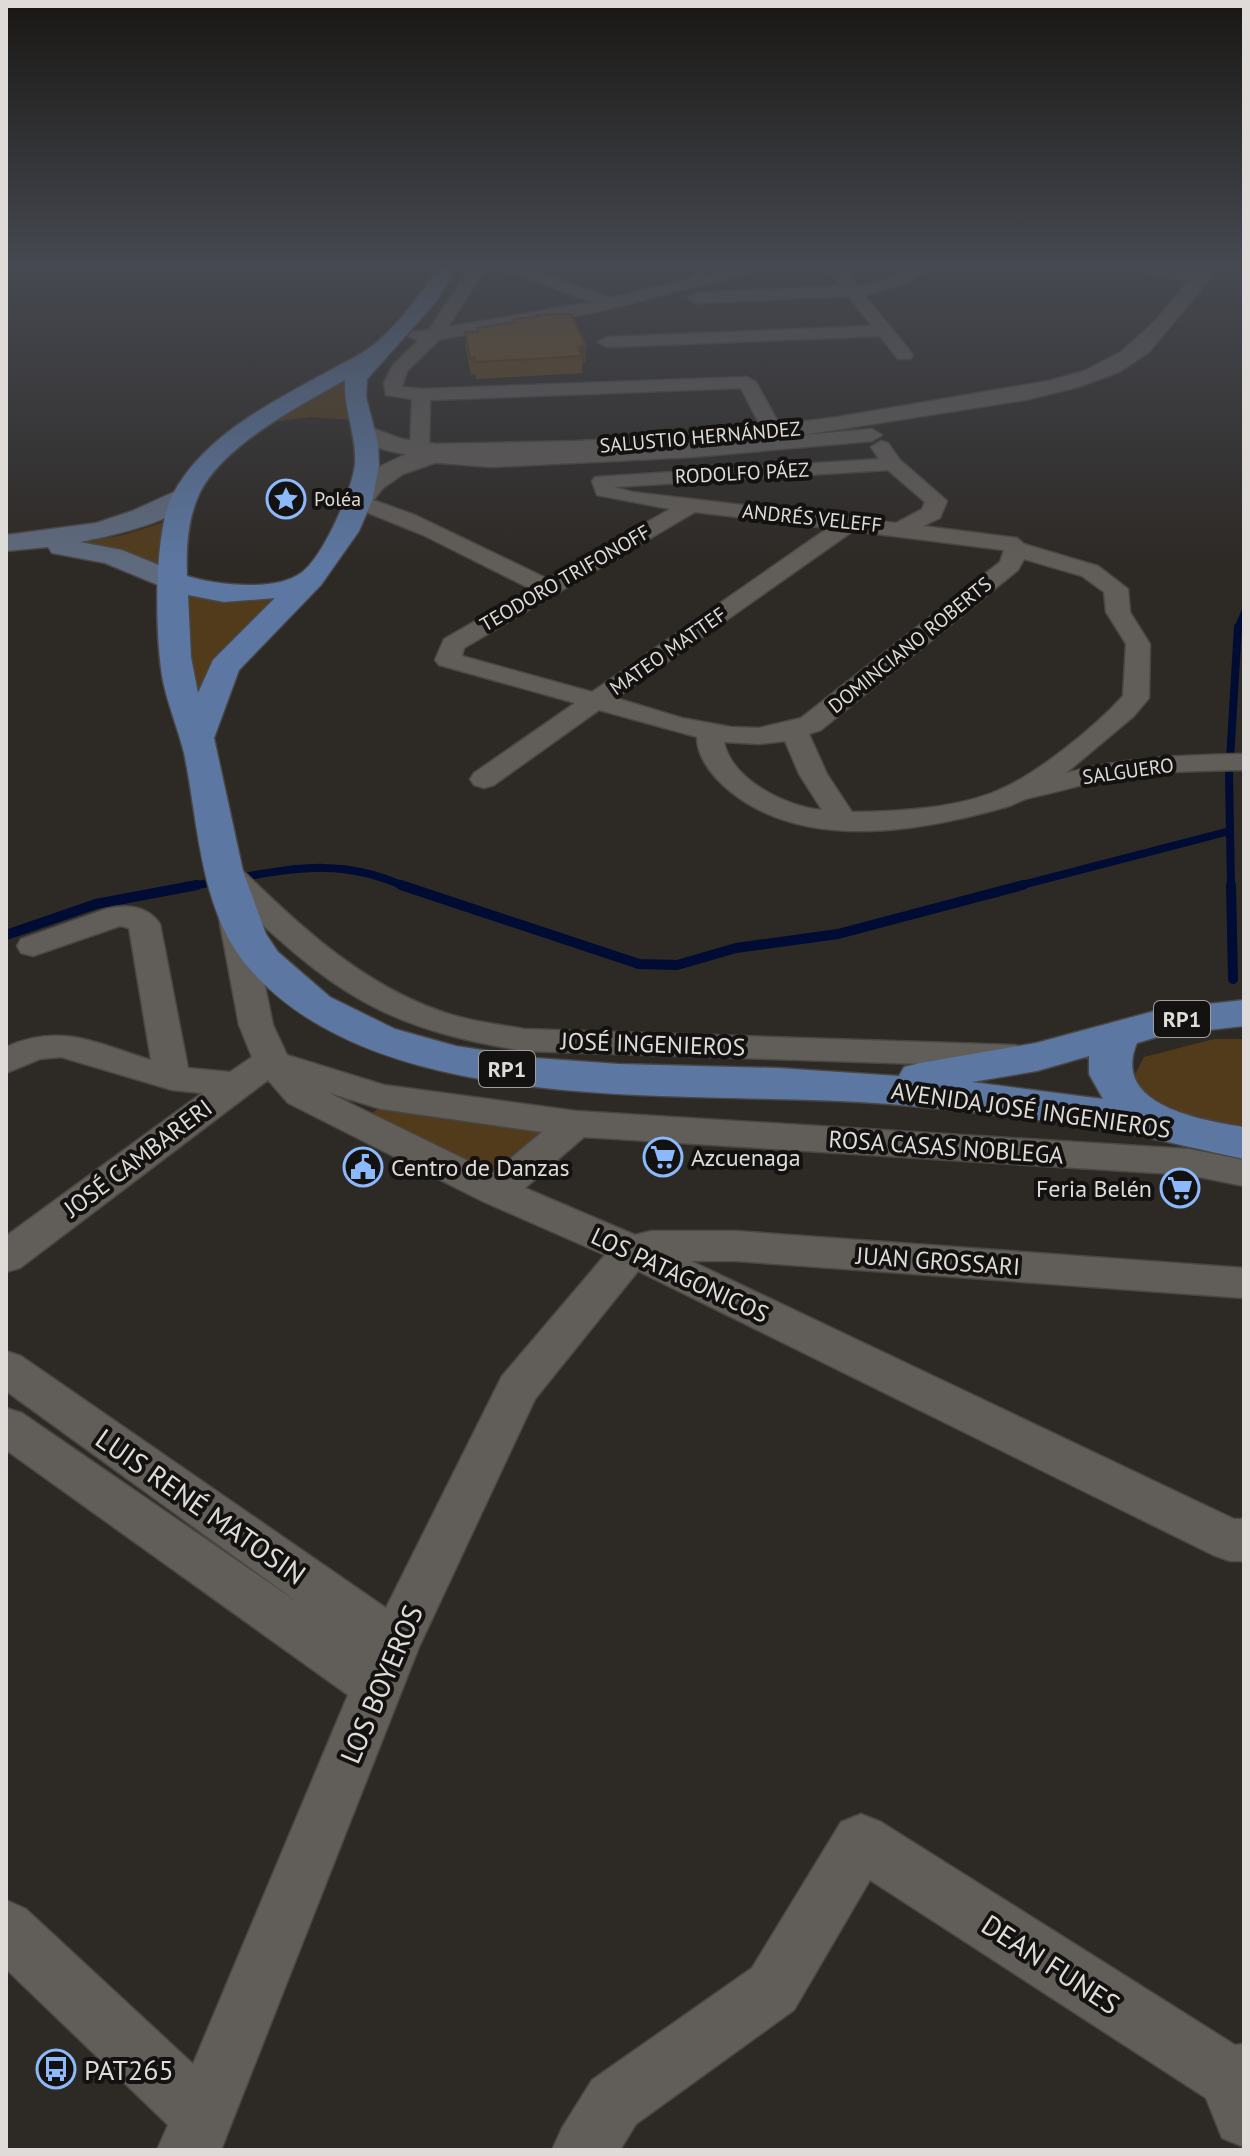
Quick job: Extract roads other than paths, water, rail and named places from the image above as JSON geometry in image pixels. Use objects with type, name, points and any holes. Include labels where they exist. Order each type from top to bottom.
[{"type":"main road","name":"RP1","points":[[253,429],[357,364]]},
{"type":"main road","points":[[199,735],[224,667],[249,638],[311,579],[336,546],[359,501],[367,465],[355,382],[367,364]]},
{"type":"main road","name":"RP1","points":[[253,429],[307,420]]},
{"type":"main road","points":[[334,421],[364,432]]},
{"type":"main road","name":"AVENIDA JOSÉ INGENIEROS","points":[[253,429],[207,465],[185,495],[174,536],[178,678],[199,735],[229,889],[249,942],[284,983],[333,1017],[413,1050],[480,1066],[522,1071],[842,1085],[961,1098],[1158,1124],[1238,1152]]},
{"type":"main road","points":[[7,543],[109,530],[142,519],[185,495]]},
{"type":"main road","points":[[7,543],[67,548],[112,556],[207,592],[245,594],[285,588],[311,579]]},
{"type":"main road","name":"AVENIDA JOSÉ INGENIEROS","points":[[842,1085],[976,1069],[1037,1057],[1162,1022],[1244,1013]]},
{"type":"main road","name":"RP1","points":[[1121,1032],[1110,1048],[1109,1068],[1117,1088],[1133,1107],[1158,1124]]},
{"type":"street","points":[[405,364],[395,378],[393,391],[412,395],[621,374],[747,382],[774,433]]},
{"type":"street","points":[[618,364],[621,374]]},
{"type":"street","name":"SALUSTIO HERNÁNDEZ","points":[[421,454],[713,440],[867,427],[1069,381],[1116,364]]},
{"type":"street","points":[[412,395],[421,454]]},
{"type":"street","points":[[364,432],[421,454],[491,461],[755,446],[867,427],[893,464],[936,501],[1013,546],[1090,571],[1116,589],[1118,612],[1138,644],[1136,698],[1125,710],[1014,795]]},
{"type":"street","points":[[421,454],[381,476],[359,501],[403,516],[461,548],[548,588]]},
{"type":"street","points":[[593,456],[603,486]]},
{"type":"street","name":"RODOLFO PÁEZ","points":[[603,486],[893,464]]},
{"type":"street","name":"ANDRÉS VELEFF","points":[[603,486],[632,498],[903,528],[1013,546]]},
{"type":"street","points":[[903,528],[932,513],[936,501]]},
{"type":"street","name":"TEODORO TRIFONOFF","points":[[598,701],[448,660],[453,644],[692,505]]},
{"type":"street","name":"MATEO MATTEF","points":[[484,779],[851,522]]},
{"type":"street","name":"DOMINCIANO ROBERTS","points":[[795,732],[811,724],[1010,565],[1013,546]]},
{"type":"street","points":[[598,701],[711,733],[761,736],[795,732],[813,774],[843,821]]},
{"type":"street","name":"SALGUERO","points":[[711,733],[713,754],[753,798],[786,812],[843,821],[911,818],[1101,772],[1156,764],[1244,762]]},
{"type":"street","name":"JOSÉ INGENIEROS","points":[[229,889],[342,979],[401,1010],[450,1028],[524,1040],[1037,1057]]},
{"type":"street","name":"LOS PATAGONICOS","points":[[229,889],[256,1025],[271,1060],[301,1094],[496,1191],[632,1250],[1230,1540],[1244,1540]]},
{"type":"street","points":[[33,946],[117,916],[133,916],[144,924],[172,1078]]},
{"type":"street","points":[[14,1057],[51,1046],[80,1046],[172,1078],[237,1085]]},
{"type":"street","name":"JOSÉ CAMBARERI","points":[[6,1257],[271,1060]]},
{"type":"street","name":"ROSA CASAS NOBLEGA","points":[[271,1060],[381,1097],[576,1124],[1189,1162],[1238,1152]]},
{"type":"street","points":[[496,1191],[576,1124]]},
{"type":"street","name":"JUAN GROSSARI","points":[[632,1250],[651,1246],[736,1246],[1244,1283]]},
{"type":"street","name":"LOS BOYEROS","points":[[196,2132],[386,1664],[518,1388],[632,1250]]},
{"type":"street","name":"LUIS RENÉ MATOSIN","points":[[6,1368],[386,1664]]},
{"type":"street","name":"LUIS RENÉ MATOSIN","points":[[6,1426],[386,1664]]},
{"type":"street","name":"DEAN FUNES","points":[[584,2150],[614,2102],[773,1989],[861,1842],[1239,2089]]},
{"type":"street","points":[[6,1929],[196,2132]]},
{"type":"waterway","points":[[1237,629],[1244,612]]},
{"type":"waterway","points":[[1230,831],[1229,776],[1238,627]]},
{"type":"waterway","points":[[1015,887],[1230,831]]},
{"type":"waterway","points":[[1230,831],[1231,887]]},
{"type":"waterway","points":[[237,878],[323,868],[363,872],[402,885]]},
{"type":"waterway","points":[[190,886],[221,881]]},
{"type":"waterway","points":[[190,886],[197,885]]},
{"type":"waterway","points":[[402,885],[639,964],[677,965],[736,948],[838,934],[1023,885]]},
{"type":"waterway","points":[[402,885],[406,887]]},
{"type":"waterway","points":[[1231,885],[1233,979]]},
{"type":"waterway","points":[[6,935],[96,904],[190,886]]},
{"type":"waterway","points":[[186,887],[190,886]]},
{"type":"place","name":"Poléa","points":[[286,499]]},
{"type":"place","name":"Azcuenaga","points":[[663,1157]]},
{"type":"place","name":"Centro de Danzas","points":[[363,1167]]},
{"type":"place","name":"Feria Belén","points":[[1180,1188]]},
{"type":"place","name":"PAT265","points":[[56,2069]]}]
